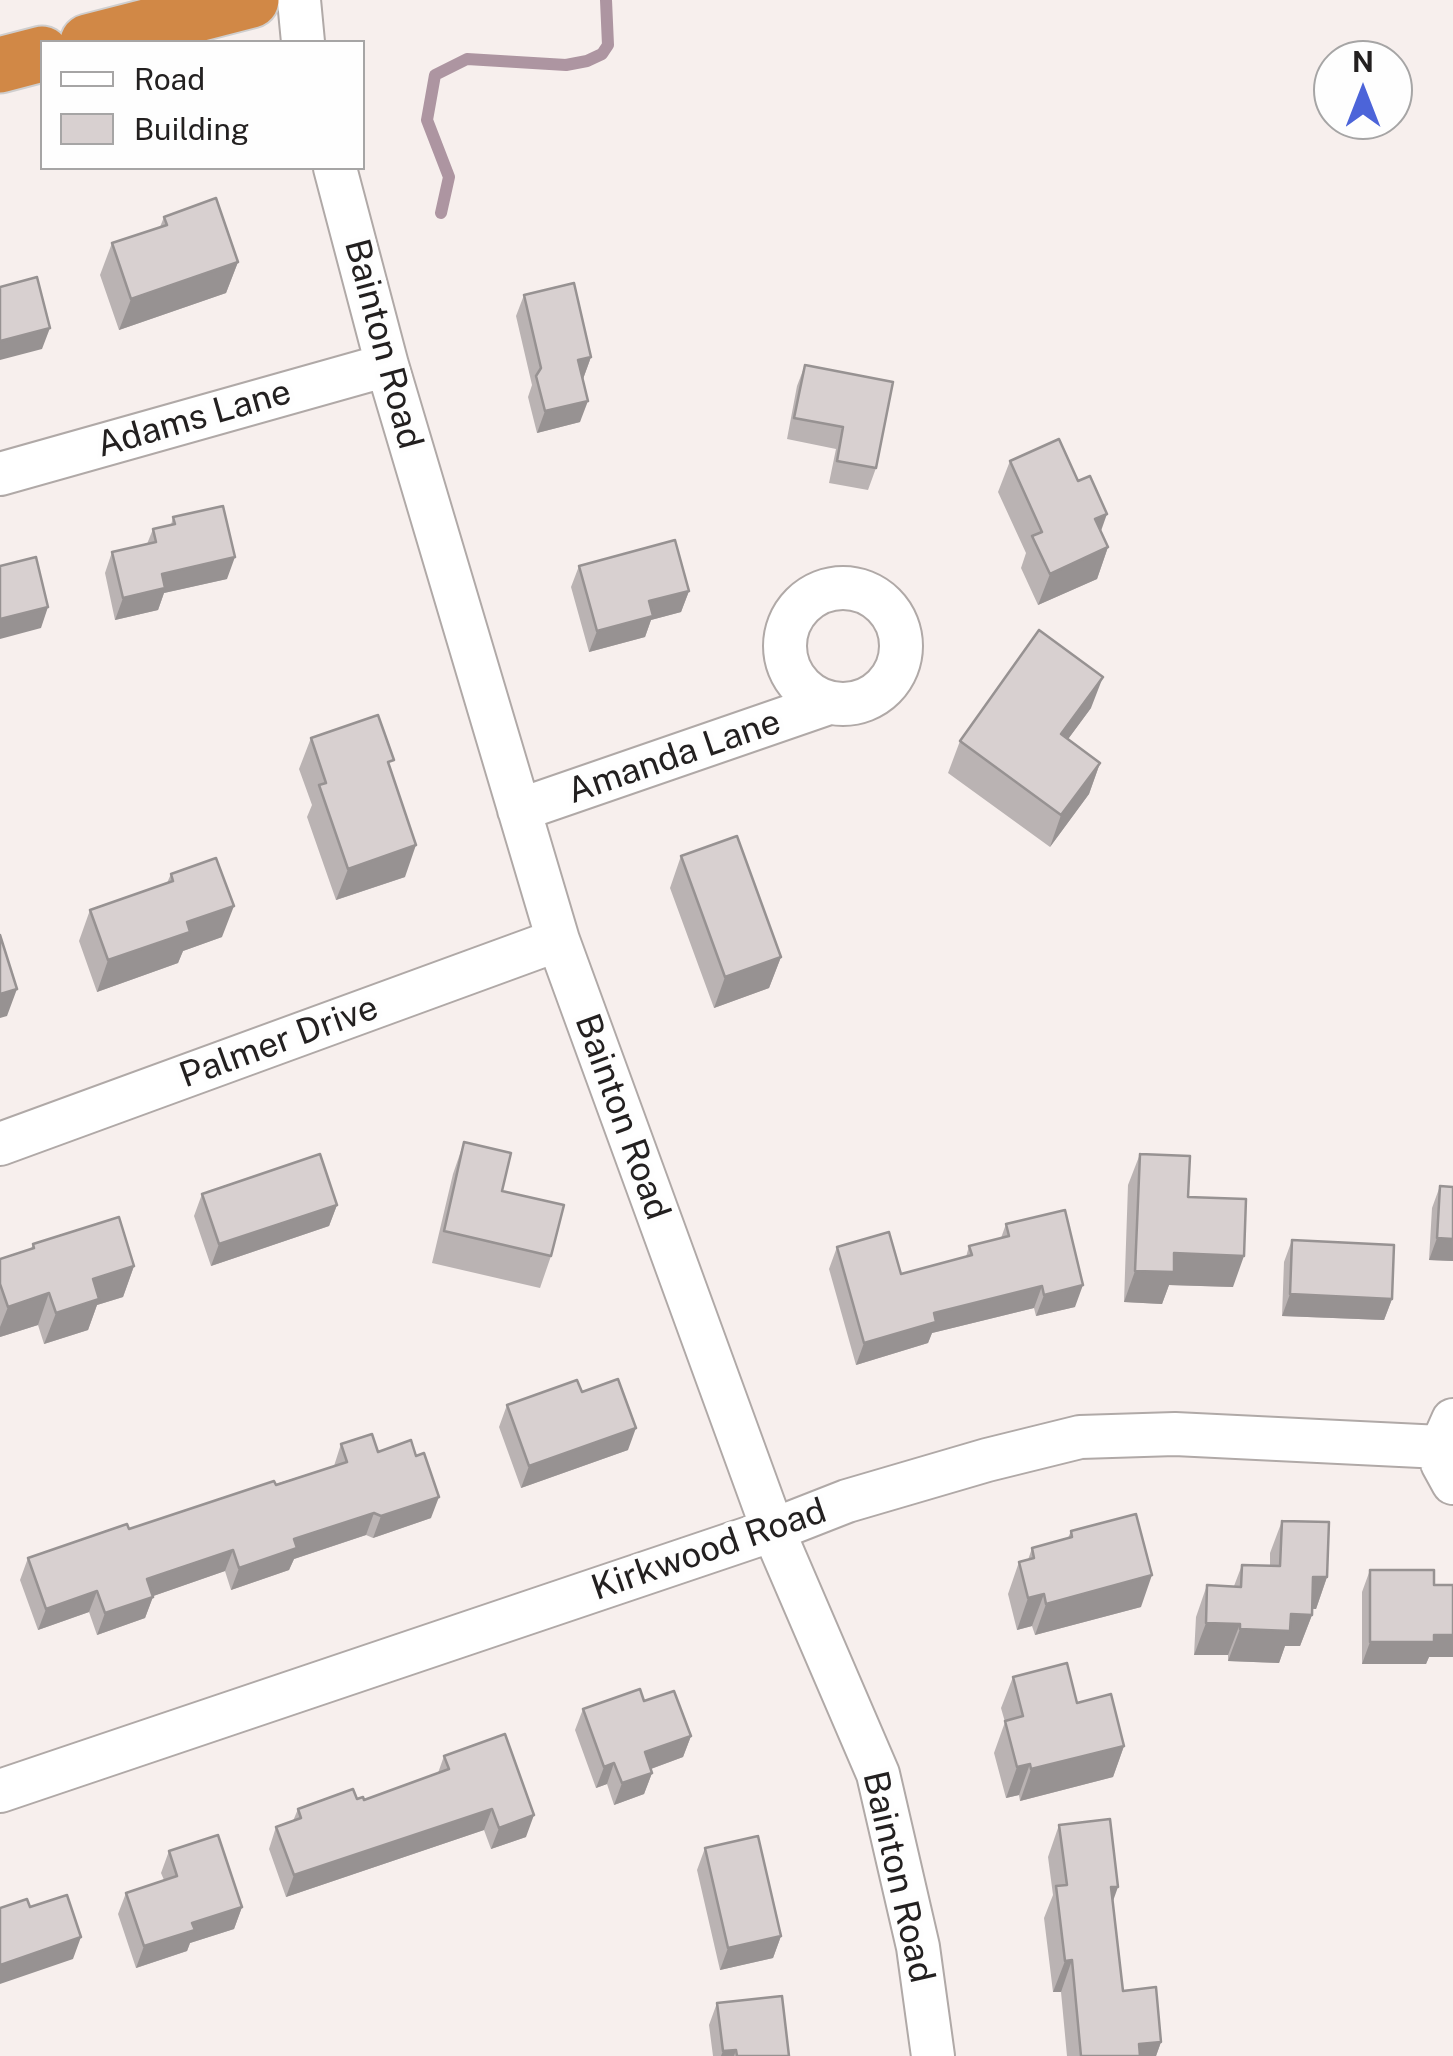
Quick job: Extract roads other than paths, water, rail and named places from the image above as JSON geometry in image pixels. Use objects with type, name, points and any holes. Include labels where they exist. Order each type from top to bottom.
[{"type":"highway","points":[[96,40],[251,0]]},
{"type":"highway","points":[[0,66],[40,55]]},
{"type":"street","points":[[299,0],[303,40]]},
{"type":"street","name":"Bainton Road","points":[[336,170],[387,365],[558,940],[773,1530],[878,1774],[918,1947],[933,2056]]},
{"type":"street","name":"Adams Lane","points":[[0,474],[387,365]]},
{"type":"street","name":"Amanda Lane","points":[[519,810],[829,703]]},
{"type":"street","name":"Palmer Drive","points":[[0,1144],[558,940]]},
{"type":"street","name":"Kirkwood Road","points":[[0,1791],[773,1530],[847,1501],[987,1460],[1080,1438],[1175,1434],[1449,1450]]},
{"type":"waterway","points":[[441,213],[449,177],[427,120],[435,75],[467,59],[566,65],[587,61],[602,54],[608,45],[606,0]]}]
